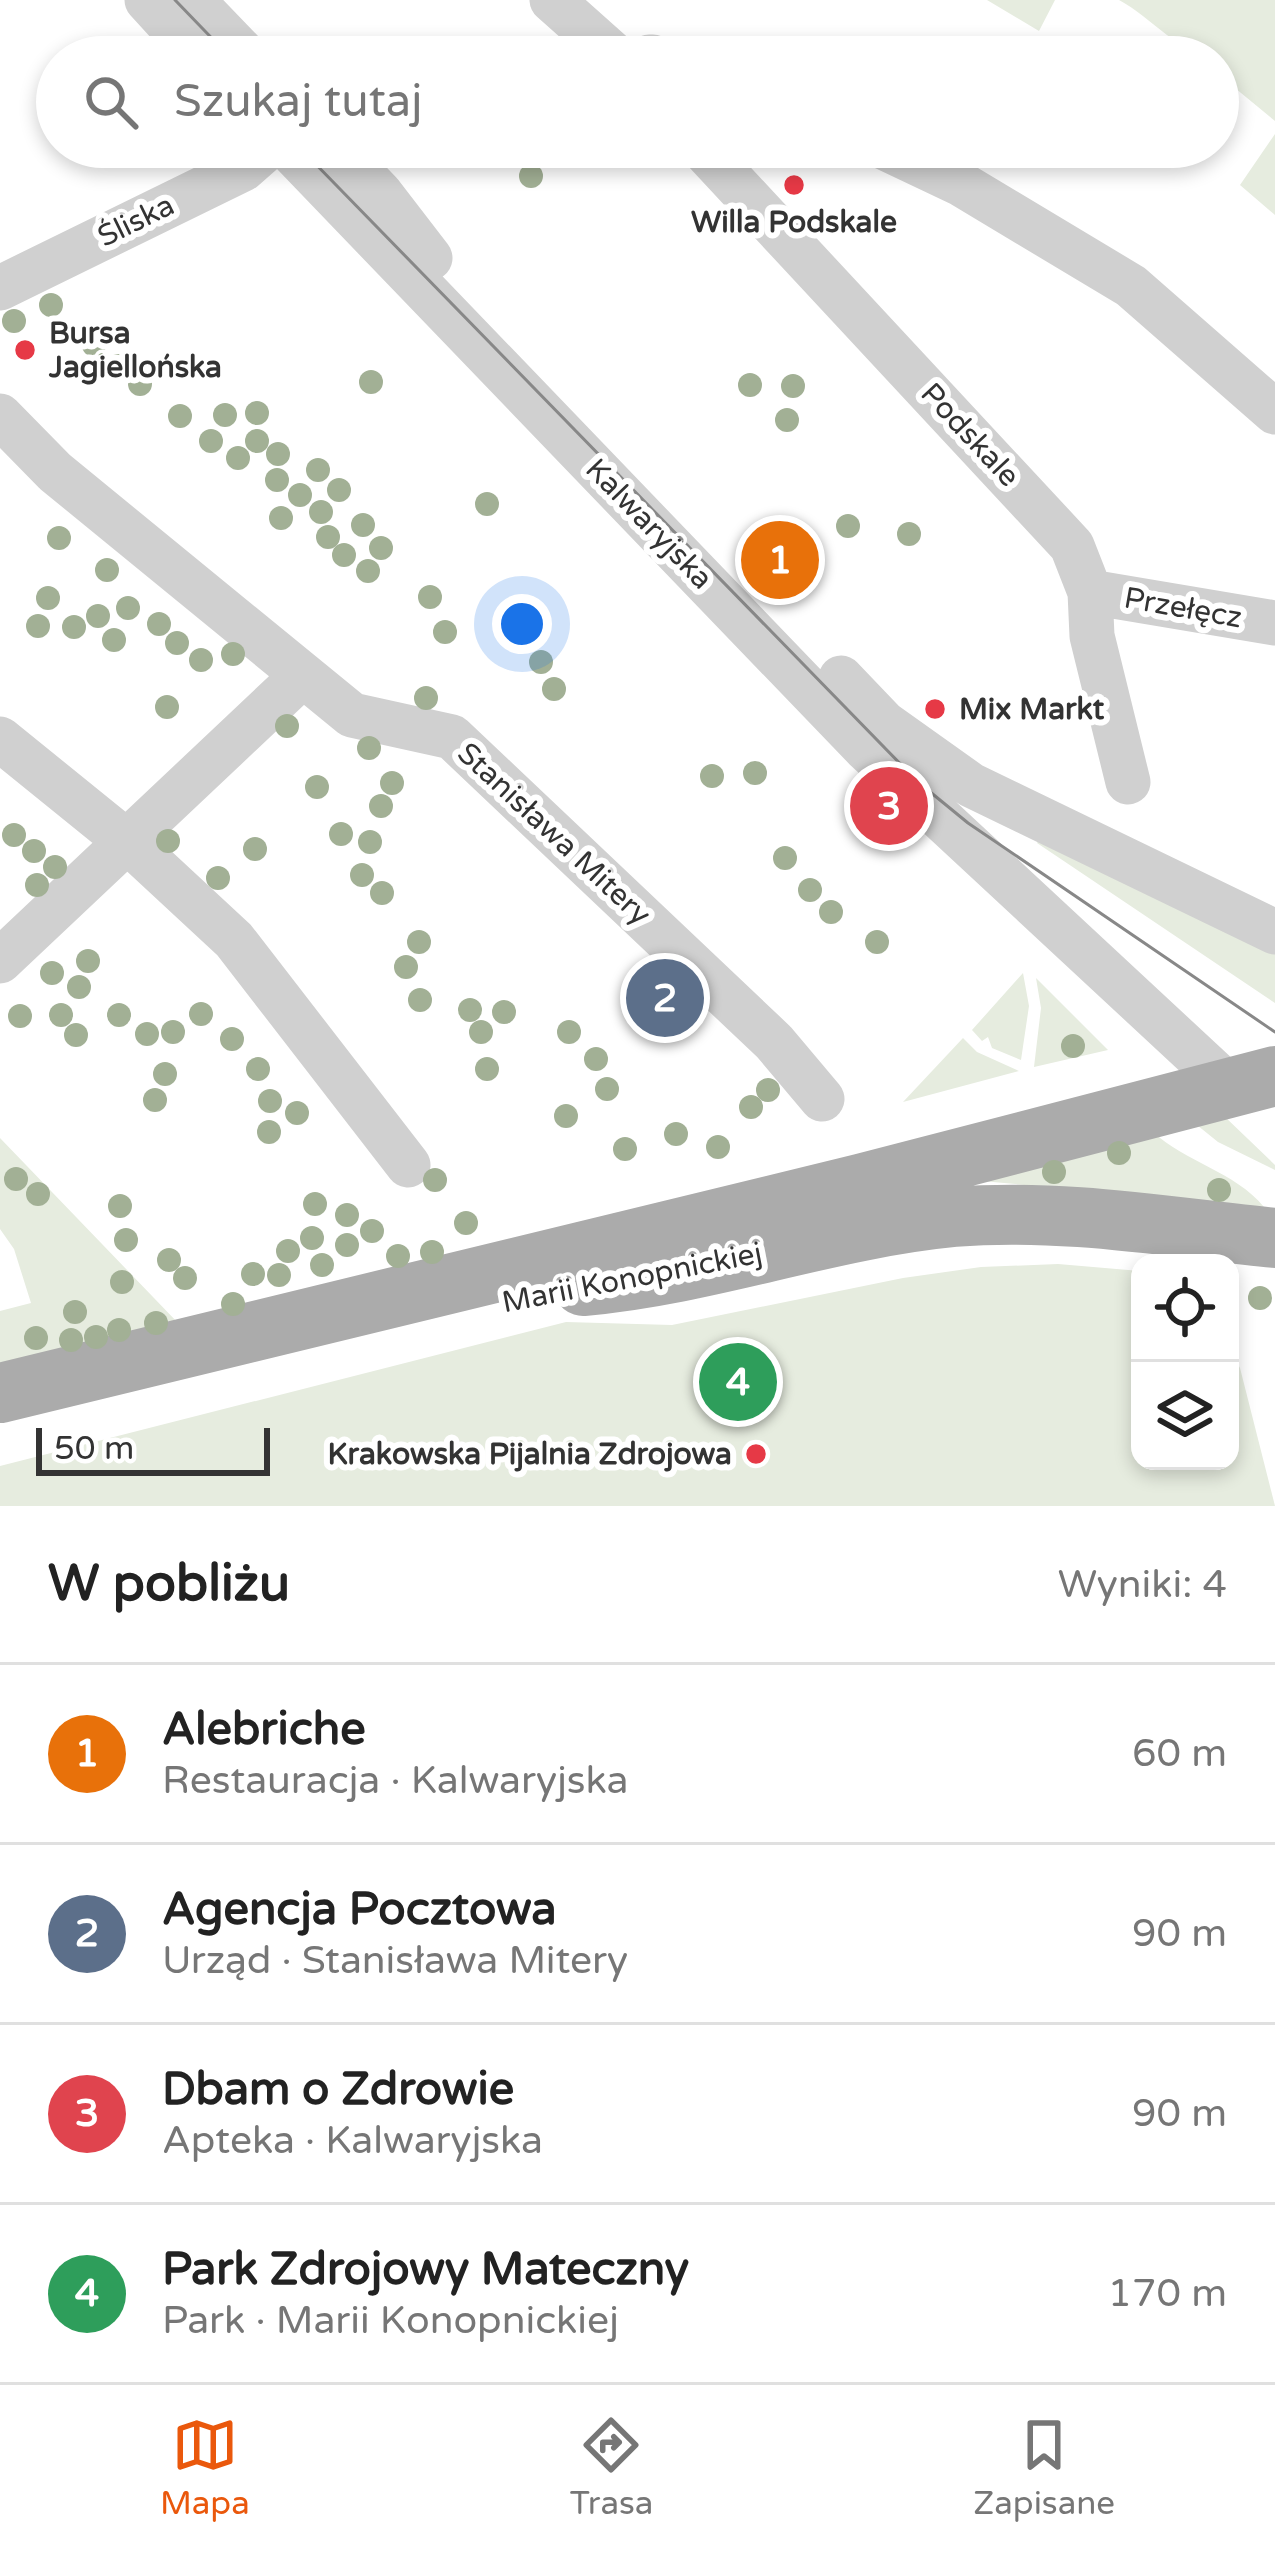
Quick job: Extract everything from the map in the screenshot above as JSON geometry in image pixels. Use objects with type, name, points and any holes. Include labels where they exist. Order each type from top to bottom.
[{"type":"main road","points":[[1253,1082],[1275,1129]]},
{"type":"main road","name":"Marii Konopnickiej","points":[[0,1393],[896,1175],[1253,1082]]},
{"type":"main road","name":"Marii Konopnickiej","points":[[0,1427],[526,1295],[698,1270],[890,1226],[983,1215],[1052,1215],[1275,1238]]},
{"type":"street","points":[[147,0],[180,36]]},
{"type":"street","points":[[192,0],[227,36]]},
{"type":"street","points":[[552,0],[592,36]]},
{"type":"street","name":"Śliska","points":[[32,285],[244,168]]},
{"type":"street","name":"Kalwaryjska","points":[[307,168],[890,773],[1253,1082]]},
{"type":"street","name":"Kalwaryjska","points":[[356,168],[412,240],[884,723],[971,785],[1275,932]]},
{"type":"street","name":"Podskale","points":[[721,168],[1072,545],[1090,592],[1092,636],[1128,782]]},
{"type":"street","points":[[926,168],[1131,286],[1275,412]]},
{"type":"street","name":"Stanisława Mitery","points":[[0,416],[55,472],[352,715],[452,736],[774,1042],[822,1100]]},
{"type":"street","name":"Przełęcz","points":[[1090,592],[1275,623]]},
{"type":"street","points":[[0,961],[302,676]]},
{"type":"street","points":[[0,740],[128,843],[234,940],[408,1165]]},
{"type":"shaded area","points":[[987,0],[1055,0],[1039,31]]},
{"type":"shaded area","points":[[1119,0],[1275,0],[1275,121],[1239,91],[1239,36],[1170,36]]},
{"type":"shaded area","points":[[1275,134],[1275,215],[1240,185]]},
{"type":"shaded area","points":[[1042,834],[1275,949],[1275,1003],[1037,843]]},
{"type":"shaded area","points":[[1023,973],[1029,1006],[1021,1060],[992,1048],[988,1037],[982,1041],[972,1030]]},
{"type":"shaded area","points":[[1036,978],[1108,1050],[1034,1067],[1041,1008]]},
{"type":"shaded area","points":[[963,1038],[977,1052],[1019,1071],[903,1102]]},
{"type":"shaded area","points":[[1223,1115],[1275,1170],[1218,1142],[1192,1121]]},
{"type":"shaded area","points":[[1152,1131],[1239,1184],[1264,1207],[982,1181]]},
{"type":"shaded area","points":[[0,1138],[179,1324],[0,1367],[0,1311],[31,1303],[14,1249],[0,1229]]},
{"type":"shaded area","points":[[1058,1264],[1131,1270],[1131,1470],[1239,1470],[1239,1366],[1275,1506],[0,1506],[0,1466],[566,1322],[672,1325],[981,1267]]},
{"type":"tram line","points":[[175,0],[210,36]]},
{"type":"tram line","points":[[319,168],[918,782],[968,823],[1275,1032]]},
{"type":"place","name":"Willa Podskale","points":[[794,185]]},
{"type":"place","name":"Bursa Jagiellońska","points":[[25,350]]},
{"type":"place","name":"Alebriche","points":[[780,560]]},
{"type":"place","name":"Mix Markt","points":[[935,709]]},
{"type":"place","name":"Dbam o Zdrowie","points":[[889,806]]},
{"type":"place","name":"Agencja Pocztowa","points":[[665,998]]},
{"type":"place","name":"Park Zdrojowy Mateczny","points":[[738,1382]]},
{"type":"place","name":"Krakowska Pijalnia Zdrojowa","points":[[756,1454]]}]
